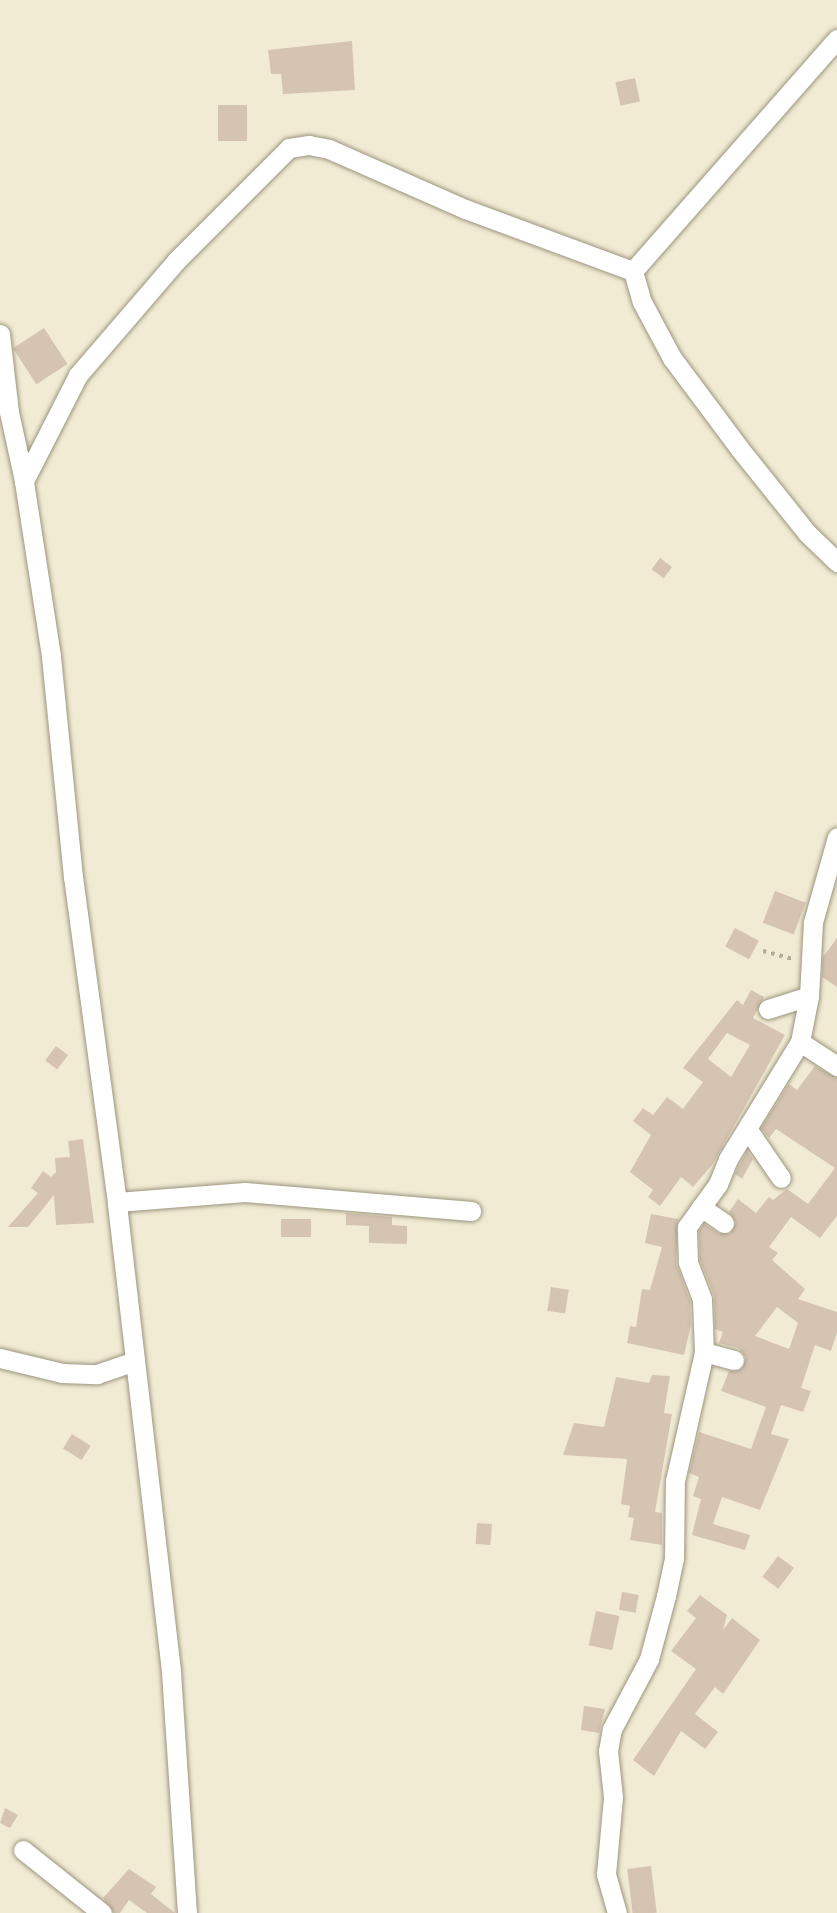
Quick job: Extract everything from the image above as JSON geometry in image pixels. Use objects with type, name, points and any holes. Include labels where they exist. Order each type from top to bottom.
[{"type":"street","points":[[633,271],[837,39]]},
{"type":"street","points":[[24,481],[78,375],[176,261],[289,148],[309,145],[329,149],[477,214],[633,271]]},
{"type":"street","points":[[633,271],[642,302],[672,358],[739,448],[837,562]]},
{"type":"street","points":[[0,334],[9,412],[24,481],[51,656],[73,877],[117,1202],[171,1671],[187,1913]]},
{"type":"street","points":[[617,1913],[606,1874],[613,1797],[608,1751],[612,1728],[649,1659],[666,1596],[674,1558],[675,1481],[704,1352],[702,1299],[684,1244],[687,1227],[800,1042],[809,996],[811,956],[837,837]]},
{"type":"street","points":[[768,1009],[809,996]]},
{"type":"street","points":[[800,1042],[837,1066]]},
{"type":"street","points":[[748,1130],[781,1178]]},
{"type":"street","points":[[117,1202],[245,1192],[471,1211]]},
{"type":"street","points":[[701,1207],[724,1223]]},
{"type":"street","points":[[704,1352],[734,1360]]},
{"type":"street","points":[[0,1358],[62,1373],[97,1374],[135,1361]]},
{"type":"street","points":[[23,1850],[102,1913]]},
{"type":"path","points":[[763,951],[781,958],[811,956]]},
{"type":"building","points":[[352,41],[355,90],[283,94],[281,74],[271,74],[268,50]]},
{"type":"building","points":[[635,78],[640,101],[620,106],[615,82]]},
{"type":"building","points":[[218,105],[247,105],[247,141],[218,141]]},
{"type":"building","points":[[44,328],[67,364],[36,384],[13,348]]},
{"type":"building","points":[[660,558],[672,567],[664,578],[652,569]]},
{"type":"building","points":[[775,891],[806,903],[794,935],[763,923]]},
{"type":"building","points":[[735,928],[759,941],[749,959],[725,947]]},
{"type":"building","points":[[837,938],[837,987],[822,977],[823,957]]},
{"type":"building","points":[[751,990],[764,997],[753,1018],[785,1035],[712,1165],[693,1187],[681,1177],[660,1206],[648,1197],[653,1190],[630,1172],[651,1135],[633,1121],[643,1108],[653,1115],[667,1097],[683,1109],[703,1082],[683,1068],[737,1000],[743,1005]],"holes":[[[727,1033],[750,1045],[731,1077],[708,1059]]]},
{"type":"building","points":[[56,1046],[68,1055],[57,1069],[45,1060]]},
{"type":"building","points":[[815,1066],[837,1078],[837,1216],[820,1238],[791,1217],[769,1247],[778,1253],[772,1260],[805,1289],[798,1299],[837,1312],[837,1332],[831,1351],[815,1345],[801,1388],[811,1391],[803,1412],[781,1405],[771,1434],[789,1439],[760,1510],[722,1497],[713,1524],[750,1535],[745,1550],[692,1535],[701,1499],[693,1496],[699,1477],[689,1473],[699,1432],[751,1449],[766,1407],[721,1391],[729,1371],[742,1369],[746,1357],[738,1348],[719,1343],[723,1332],[715,1329],[714,1295],[700,1260],[699,1231],[704,1224],[718,1233],[730,1234],[736,1223],[729,1212],[738,1199],[756,1213],[769,1197],[773,1200],[787,1189],[808,1204],[835,1168],[776,1129],[769,1138],[761,1128],[789,1084],[797,1090]],"holes":[[[777,1307],[798,1323],[789,1349],[755,1336]]]},
{"type":"building","points":[[83,1139],[94,1223],[56,1225],[54,1195],[28,1227],[8,1227],[38,1193],[31,1188],[43,1171],[51,1177],[56,1172],[55,1158],[70,1157],[68,1141]]},
{"type":"building","points":[[747,1151],[753,1159],[742,1179],[735,1174]]},
{"type":"building","points":[[346,1213],[392,1217],[392,1225],[407,1226],[407,1244],[369,1243],[369,1226],[346,1225]]},
{"type":"building","points":[[651,1214],[678,1219],[676,1263],[690,1301],[691,1325],[684,1355],[627,1343],[630,1326],[636,1327],[642,1289],[650,1290],[662,1247],[645,1243]]},
{"type":"building","points":[[281,1219],[311,1219],[311,1237],[281,1237]]},
{"type":"building","points":[[551,1287],[569,1290],[565,1314],[547,1311]]},
{"type":"building","points":[[652,1375],[670,1376],[664,1413],[672,1414],[655,1512],[662,1513],[662,1545],[630,1540],[634,1518],[628,1517],[630,1506],[621,1504],[627,1459],[563,1455],[574,1423],[604,1427],[616,1377],[649,1383]]},
{"type":"building","points":[[72,1434],[91,1446],[82,1460],[63,1448]]},
{"type":"building","points":[[477,1523],[492,1524],[490,1545],[476,1544]]},
{"type":"building","points":[[778,1556],[794,1568],[778,1589],[762,1577]]},
{"type":"building","points":[[622,1592],[639,1595],[636,1613],[619,1610]]},
{"type":"building","points":[[700,1595],[727,1615],[723,1630],[732,1618],[760,1640],[723,1694],[715,1687],[695,1714],[718,1732],[705,1749],[681,1731],[654,1776],[633,1760],[696,1669],[671,1651],[696,1618],[687,1611]]},
{"type":"building","points":[[596,1611],[619,1616],[612,1650],[589,1645]]},
{"type":"building","points":[[584,1706],[605,1709],[599,1733],[581,1730]]},
{"type":"building","points":[[5,1808],[18,1815],[10,1828],[0,1823]]},
{"type":"building","points":[[651,1866],[657,1913],[633,1913],[627,1869]]},
{"type":"building","points":[[129,1869],[156,1887],[151,1894],[175,1913],[147,1913],[129,1900],[120,1913],[114,1913],[103,1898]]}]
